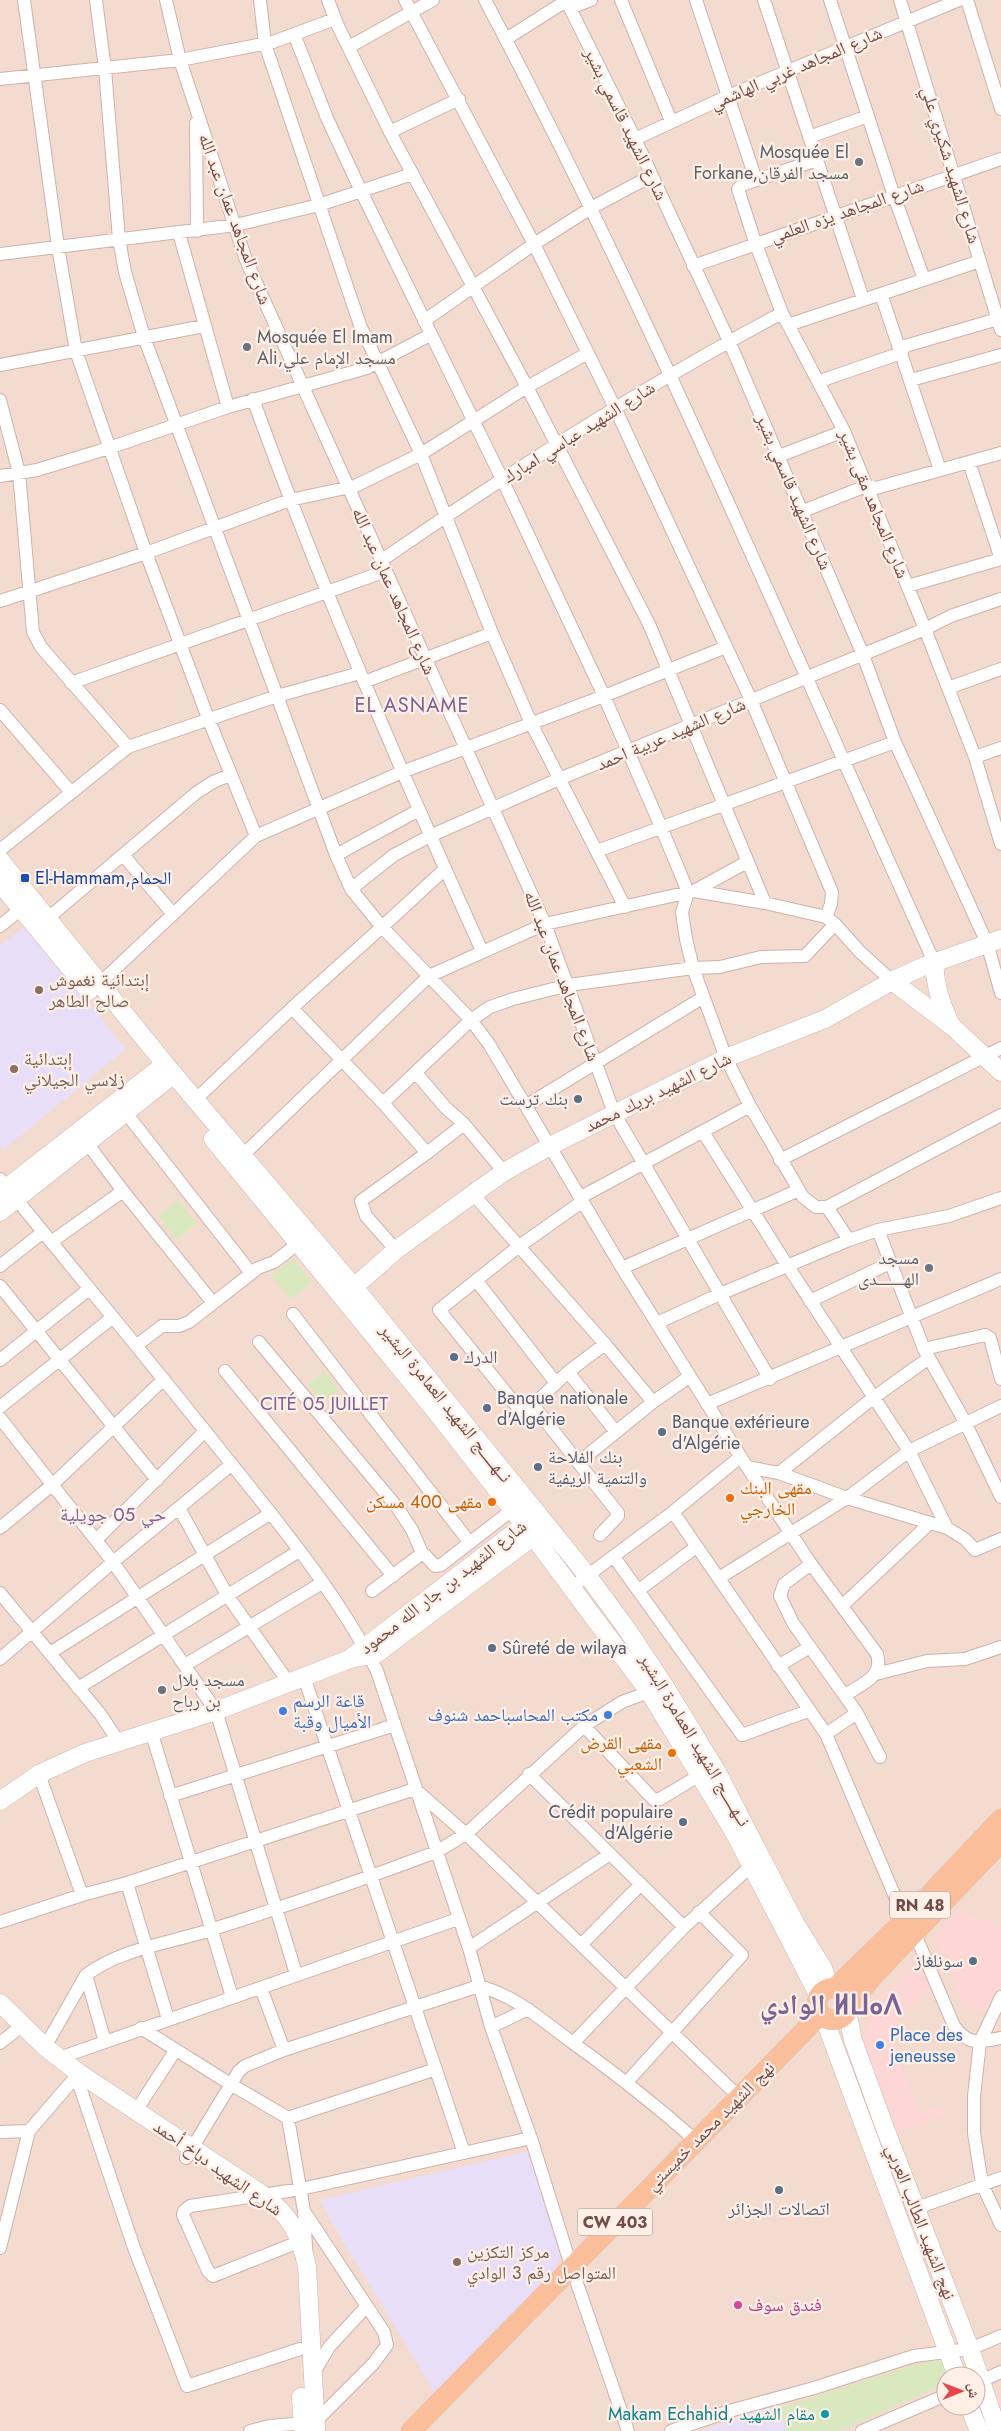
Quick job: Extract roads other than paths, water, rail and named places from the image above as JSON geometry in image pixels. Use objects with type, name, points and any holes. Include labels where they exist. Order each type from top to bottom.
[{"type":"main road","name":"نــهـــــج الشهيد العمامرة البشير","points":[[0,860],[26,905],[165,1072],[196,1100],[243,1155],[535,1526],[587,1575],[657,1689],[721,1780],[795,1923],[823,1968],[826,2001]]},
{"type":"main road","name":"نــهـــــج الشهيد العمامرة البشير","points":[[0,884],[47,919],[300,1243],[349,1292],[512,1510],[535,1526],[571,1588],[657,1689],[700,1774],[826,2001]]},
{"type":"main road","name":"شارع الشهيد بريك محمد","points":[[349,1292],[396,1250],[473,1194],[504,1172],[550,1146],[726,1058],[825,1019],[892,981],[934,962],[994,941]]},
{"type":"main road","points":[[934,962],[942,1007],[953,1027]]},
{"type":"main road","points":[[892,981],[953,1027],[1001,1072]]},
{"type":"main road","points":[[6,1189],[87,1143],[126,1113],[165,1072]]},
{"type":"main road","points":[[0,1212],[6,1189],[165,1072]]},
{"type":"main road","name":"شارع الشهيد بن جار الله محمود","points":[[0,1801],[38,1774],[85,1753],[216,1711],[367,1652],[535,1526]]},
{"type":"main road","name":"نهج الشهيد محمد خميستي","points":[[848,2008],[910,1927],[1001,1819]]},
{"type":"main road","name":"نهج الشهيد محمد خميستي","points":[[411,2431],[571,2266],[696,2141],[826,2001],[998,1852]]},
{"type":"main road","points":[[845,1994],[848,2008],[844,2016],[834,2020],[826,2001],[845,1994]]},
{"type":"main road","name":"نهج الشهيد الطالب العربي","points":[[826,2001],[953,2366]]},
{"type":"main road","name":"شارع الشهيد دباخ أحمد","points":[[0,2003],[52,2053],[77,2081],[136,2111],[190,2152]]},
{"type":"main road","name":"نهج الشهيد الطالب العربي","points":[[848,2008],[853,2040],[914,2209],[970,2349],[974,2366]]},
{"type":"main road","name":"شارع الشهيد دباخ أحمد","points":[[0,2018],[14,2032],[77,2081],[283,2212],[294,2226],[301,2242],[307,2267],[312,2376],[309,2427]]},
{"type":"main road","name":"شارع الشهيد دباخ أحمد","points":[[256,2196],[284,2230],[291,2245],[296,2266],[300,2349],[309,2427]]},
{"type":"main road","name":"نهج الشهيد الطالب العربي","points":[[986,2402],[998,2431]]},
{"type":"main road","points":[[973,2416],[979,2431]]},
{"type":"street","points":[[24,0],[58,247],[76,351],[146,554],[230,775],[256,836]]},
{"type":"street","points":[[96,0],[105,69],[119,239],[144,337],[248,622],[336,856],[351,889],[382,927],[471,1020],[489,1044],[527,1105],[622,1268],[743,1462],[811,1564],[877,1654],[880,1667],[876,1674]]},
{"type":"street","name":"شارع المجاهد عمان عبد الله","points":[[166,0],[180,60],[246,260],[491,808],[546,924],[569,985],[594,1062],[614,1113],[770,1379]]},
{"type":"street","points":[[260,0],[265,44],[360,326],[421,454],[492,633],[531,723],[625,907]]},
{"type":"street","points":[[328,0],[348,47],[390,132],[472,288],[527,387],[649,624],[765,903]]},
{"type":"street","points":[[383,1103],[471,1020],[490,1007],[569,985],[692,968],[720,967],[772,955],[805,956],[830,921],[832,892],[752,700],[615,408],[534,244],[405,0]]},
{"type":"street","points":[[348,47],[434,0]]},
{"type":"street","points":[[485,0],[592,208],[671,375],[934,962]]},
{"type":"street","points":[[506,39],[567,3],[591,0]]},
{"type":"street","points":[[621,0],[671,121]]},
{"type":"street","points":[[696,0],[756,180],[817,160]]},
{"type":"street","points":[[764,0],[864,299]]},
{"type":"street","points":[[830,0],[894,196],[924,279]]},
{"type":"street","name":"شارع الشهيد شكيري علي","points":[[900,0],[999,324]]},
{"type":"street","name":"شارع المجاهد غربي الهاشمي","points":[[635,139],[728,96],[959,0]]},
{"type":"street","points":[[967,0],[1001,108]]},
{"type":"street","name":"شارع الشهيد قاسمي بشير","points":[[567,3],[635,139],[729,342],[863,655],[895,742],[994,941],[1001,993]]},
{"type":"street","points":[[0,79],[180,60],[265,44],[335,19]]},
{"type":"street","points":[[294,34],[327,118],[430,335],[502,479],[604,696],[691,892],[682,912],[692,968],[702,998],[726,1058],[750,1106],[799,1190],[810,1204],[816,1207],[827,1207],[1001,1115]]},
{"type":"street","points":[[390,132],[459,99]]},
{"type":"street","points":[[196,110],[197,231]]},
{"type":"street","points":[[809,137],[868,116]]},
{"type":"street","name":"شارع المجاهد يزه العلمي","points":[[693,266],[755,242],[1001,159]]},
{"type":"street","points":[[0,254],[236,225],[320,205],[412,174]]},
{"type":"street","points":[[424,321],[534,244],[592,208],[651,176]]},
{"type":"street","name":"شارع المجاهد مقى بشير","points":[[756,180],[742,185],[738,189],[755,242],[782,313],[820,381],[844,431],[908,586],[975,757],[1001,844]]},
{"type":"street","points":[[179,233],[228,406]]},
{"type":"street","points":[[788,325],[980,261]]},
{"type":"street","points":[[881,294],[940,470]]},
{"type":"street","name":"شارع الشهيد عباسي امبارك","points":[[71,683],[326,594],[384,565],[446,516],[502,479],[615,408],[782,313]]},
{"type":"street","points":[[820,381],[901,353],[905,346],[999,324]]},
{"type":"street","points":[[0,365],[204,326]]},
{"type":"street","points":[[0,476],[19,473],[109,448],[228,406],[367,368],[377,361],[430,335]]},
{"type":"street","points":[[0,602],[146,554],[290,500],[348,487],[421,454],[527,387],[588,354]]},
{"type":"street","points":[[911,380],[1001,355]]},
{"type":"street","points":[[253,399],[326,594],[402,772],[482,951]]},
{"type":"street","points":[[0,400],[19,473],[33,632],[41,647],[128,747]]},
{"type":"street","points":[[779,456],[844,431]]},
{"type":"street","points":[[802,511],[866,486],[876,488],[1001,453]]},
{"type":"street","points":[[908,586],[1001,559],[969,462]]},
{"type":"street","name":"شارع الشهيد عربية احمد","points":[[351,889],[394,855],[491,808],[863,655],[951,616],[1001,599]]},
{"type":"street","points":[[0,850],[70,791],[128,747],[208,718],[277,696],[362,678],[424,659],[492,633]]},
{"type":"street","points":[[99,984],[256,836],[402,772],[604,696],[726,647]]},
{"type":"street","points":[[948,688],[1001,669]]},
{"type":"street","points":[[0,710],[70,791]]},
{"type":"street","points":[[597,851],[895,742]]},
{"type":"street","points":[[975,757],[1001,748]]},
{"type":"street","points":[[47,919],[196,793],[213,782],[230,775]]},
{"type":"street","points":[[336,856],[419,810]]},
{"type":"street","points":[[123,855],[173,914]]},
{"type":"street","points":[[243,1155],[429,976],[546,924],[691,892],[747,862]]},
{"type":"street","points":[[196,1100],[292,1008],[445,869]]},
{"type":"street","points":[[691,892],[765,903],[830,921],[892,981]]},
{"type":"street","points":[[0,926],[26,905]]},
{"type":"street","points":[[527,1105],[594,1062],[702,998]]},
{"type":"street","points":[[292,1008],[383,1103],[427,1153]]},
{"type":"street","points":[[780,1160],[1001,1048]]},
{"type":"street","points":[[416,1073],[445,1107],[464,1124],[504,1172]]},
{"type":"street","points":[[605,1344],[568,1372],[533,1405],[526,1410],[520,1410],[439,1310],[582,1199],[643,1162],[750,1106]]},
{"type":"street","points":[[126,1113],[252,1273]]},
{"type":"street","points":[[396,1250],[366,1216],[361,1201],[464,1124]]},
{"type":"street","points":[[703,1132],[841,1349],[909,1451],[947,1528]]},
{"type":"street","points":[[87,1143],[213,1303]]},
{"type":"street","points":[[6,1189],[137,1345],[271,1513],[322,1583],[367,1652],[380,1680],[469,1948],[492,2026],[532,2138],[571,2266],[628,2431]]},
{"type":"street","points":[[622,1268],[799,1190]]},
{"type":"street","points":[[51,1242],[123,1191]]},
{"type":"street","points":[[473,1194],[605,1344],[653,1402]]},
{"type":"street","points":[[657,1323],[787,1265],[849,1240],[878,1230],[949,1216],[1001,1198]]},
{"type":"street","points":[[827,1207],[849,1240]]},
{"type":"street","points":[[878,1230],[927,1353],[965,1422],[1001,1497]]},
{"type":"street","points":[[0,1266],[43,1232]]},
{"type":"street","points":[[137,1345],[162,1326],[185,1324],[252,1273],[262,1266],[274,1262],[300,1243]]},
{"type":"street","points":[[810,1300],[890,1263]]},
{"type":"street","points":[[707,1404],[841,1349],[1001,1279]]},
{"type":"street","points":[[476,1280],[556,1383]]},
{"type":"street","points":[[0,1286],[157,1480]]},
{"type":"street","points":[[0,1360],[89,1289]]},
{"type":"street","points":[[293,1314],[470,1543]]},
{"type":"street","points":[[0,1407],[113,1317]]},
{"type":"street","points":[[779,1473],[927,1353],[985,1334],[990,1338],[1001,1379]]},
{"type":"street","points":[[259,1342],[397,1507],[412,1530],[423,1555],[432,1564],[438,1566],[512,1510]]},
{"type":"street","points":[[225,1371],[393,1576]]},
{"type":"street","points":[[568,1372],[616,1432]]},
{"type":"street","points":[[579,1462],[653,1402],[690,1377]]},
{"type":"street","points":[[0,1528],[52,1485],[164,1379]]},
{"type":"street","points":[[533,1405],[619,1515],[600,1535]]},
{"type":"street","points":[[719,1578],[847,1498],[909,1451],[1001,1406]]},
{"type":"street","points":[[0,1418],[113,1562],[216,1711],[296,1974]]},
{"type":"street","points":[[96,1540],[205,1430]]},
{"type":"street","points":[[743,1462],[847,1498],[947,1528],[965,1539],[975,1550],[1001,1539]]},
{"type":"street","points":[[571,1588],[743,1462]]},
{"type":"street","points":[[0,1659],[113,1562],[232,1464]]},
{"type":"street","points":[[179,1508],[227,1595],[249,1626],[296,1680],[328,1746],[464,2153]]},
{"type":"street","points":[[673,1512],[826,1734],[954,2026],[962,2037],[969,2041],[980,2042],[1001,2038]]},
{"type":"street","points":[[50,1653],[137,1596],[271,1513]]},
{"type":"street","points":[[842,1606],[929,1524]]},
{"type":"street","points":[[639,1590],[696,1547]]},
{"type":"street","points":[[78,1688],[299,1551]]},
{"type":"street","points":[[372,1591],[423,1555]]},
{"type":"street","points":[[614,1556],[742,1735],[808,1710]]},
{"type":"street","points":[[811,1564],[784,1584],[780,1596],[793,1623],[857,1713],[880,1757]]},
{"type":"street","points":[[185,1665],[322,1583]]},
{"type":"street","points":[[0,1593],[78,1688],[118,1741]]},
{"type":"street","points":[[778,1666],[810,1647]]},
{"type":"street","points":[[845,1695],[876,1674],[927,1661],[965,1659],[1001,1647]]},
{"type":"street","points":[[52,2053],[86,1975],[109,1963],[147,1948],[210,1930],[373,1876],[436,1852],[466,1834],[584,1726],[622,1702],[657,1689]]},
{"type":"street","points":[[826,1734],[857,1713]]},
{"type":"street","points":[[170,1796],[395,1725]]},
{"type":"street","points":[[584,1726],[654,1800],[660,1799],[700,1774]]},
{"type":"street","points":[[151,1731],[210,1930],[232,1997]]},
{"type":"street","points":[[38,1774],[82,1895]]},
{"type":"street","points":[[530,1774],[684,1927]]},
{"type":"street","points":[[0,1922],[190,1863],[415,1789]]},
{"type":"street","points":[[415,1789],[466,1834],[738,2097]]},
{"type":"street","points":[[469,1948],[610,1854]]},
{"type":"street","points":[[573,2043],[699,1912],[752,1865]]},
{"type":"street","points":[[127,1883],[168,2019]]},
{"type":"street","points":[[581,1945],[641,1884]]},
{"type":"street","points":[[627,2082],[742,1955],[699,1912]]},
{"type":"street","points":[[52,2053],[106,2042],[141,2028],[458,1919]]},
{"type":"street","points":[[86,1975],[106,2042]]},
{"type":"street","points":[[190,2152],[239,2071],[245,2066],[284,2050],[479,1986],[510,1997],[528,2009],[627,2082],[696,2141]]},
{"type":"street","points":[[261,1988],[284,2050]]},
{"type":"street","points":[[1001,1997],[980,2042],[974,2096],[974,2133],[982,2184],[1001,2225]]},
{"type":"street","points":[[492,2026],[528,2009]]},
{"type":"street","points":[[141,2028],[175,2051],[288,2118],[436,2069]]},
{"type":"street","points":[[0,2043],[14,2032]]},
{"type":"street","points":[[136,2111],[175,2051]]},
{"type":"street","points":[[1,2242],[30,2131],[77,2081],[133,2245],[187,2386],[300,2349]]},
{"type":"street","points":[[288,2118],[304,2211],[307,2267]]},
{"type":"street","points":[[0,2132],[30,2131]]},
{"type":"street","points":[[291,2245],[217,2275],[211,2274],[184,2220],[184,2211],[190,2206],[301,2189],[532,2138]]},
{"type":"street","points":[[914,2209],[1001,2178]]},
{"type":"street","points":[[250,2431],[309,2427],[373,2364],[387,2345],[384,2332],[366,2308],[304,2211]]},
{"type":"street","points":[[312,2376],[329,2347],[366,2308]]},
{"type":"street","points":[[671,2431],[733,2410],[814,2388],[914,2356],[970,2349],[1001,2336]]},
{"type":"street","points":[[986,2379],[1001,2372]]},
{"type":"street","points":[[862,2431],[936,2399]]},
{"type":"place","name":"Mosquée El Forkane,مسجد الفرقان","points":[[859,162]]},
{"type":"place","name":"Mosquée El Imam Ali,مسجد الإمام علي","points":[[247,347]]},
{"type":"place","name":"El-Hammam,الحمام","points":[[25,878]]},
{"type":"place","name":"إبتدائية نغموش صالح الطاهر","points":[[39,990]]},
{"type":"place","name":"إبتدائية زلاسي الجيلاني","points":[[14,1069]]},
{"type":"place","name":"بنك ترست","points":[[578,1099]]},
{"type":"place","name":"مسجد الهـــــــدى","points":[[929,1268]]},
{"type":"place","name":"الدرك","points":[[454,1357]]},
{"type":"place","name":"Banque nationale d'Algérie","points":[[487,1408]]},
{"type":"place","name":"Banque extérieure d'Algérie","points":[[662,1432]]},
{"type":"place","name":"بنك الفلاحة والتنمية الريفية","points":[[538,1467]]},
{"type":"place","name":"مقهى البنك الخارجي","points":[[730,1498]]},
{"type":"place","name":"مقهى 400 مسكن","points":[[492,1502]]},
{"type":"place","name":"Sûreté de wilaya","points":[[492,1648]]},
{"type":"place","name":"مسجد بلال بن رباح","points":[[162,1690]]},
{"type":"place","name":"قاعة الرسم الأميال وقبة","points":[[283,1711]]},
{"type":"place","name":"مكتب المحاسباحمد شنوف","points":[[608,1715]]},
{"type":"place","name":"مقهى القرض الشعبي","points":[[672,1753]]},
{"type":"place","name":"Crédit populaire d'Algérie","points":[[683,1822]]},
{"type":"place","name":"سونلغاز","points":[[973,1961]]},
{"type":"place","name":"Place des jeneusse","points":[[880,2045]]},
{"type":"place","name":"اتصالات الجزائر","points":[[779,2190]]},
{"type":"place","name":"مركز التكزين المتواصل رقم 3 الوادي","points":[[457,2262]]},
{"type":"place","name":"فندق سوف","points":[[738,2305]]},
{"type":"place","name":"Makam Echahid, مقام الشهيد","points":[[825,2414]]},
{"type":"district","name":"EL ASNAME","points":[[412,705]]},
{"type":"district","name":"CITÉ 05 JUILLET","points":[[324,1403]]},
{"type":"district","name":"حي 05 جويلية","points":[[113,1514]]},
{"type":"district","name":"الوادي ⵍⵡⴰⴷ","points":[[831,2004]]}]
